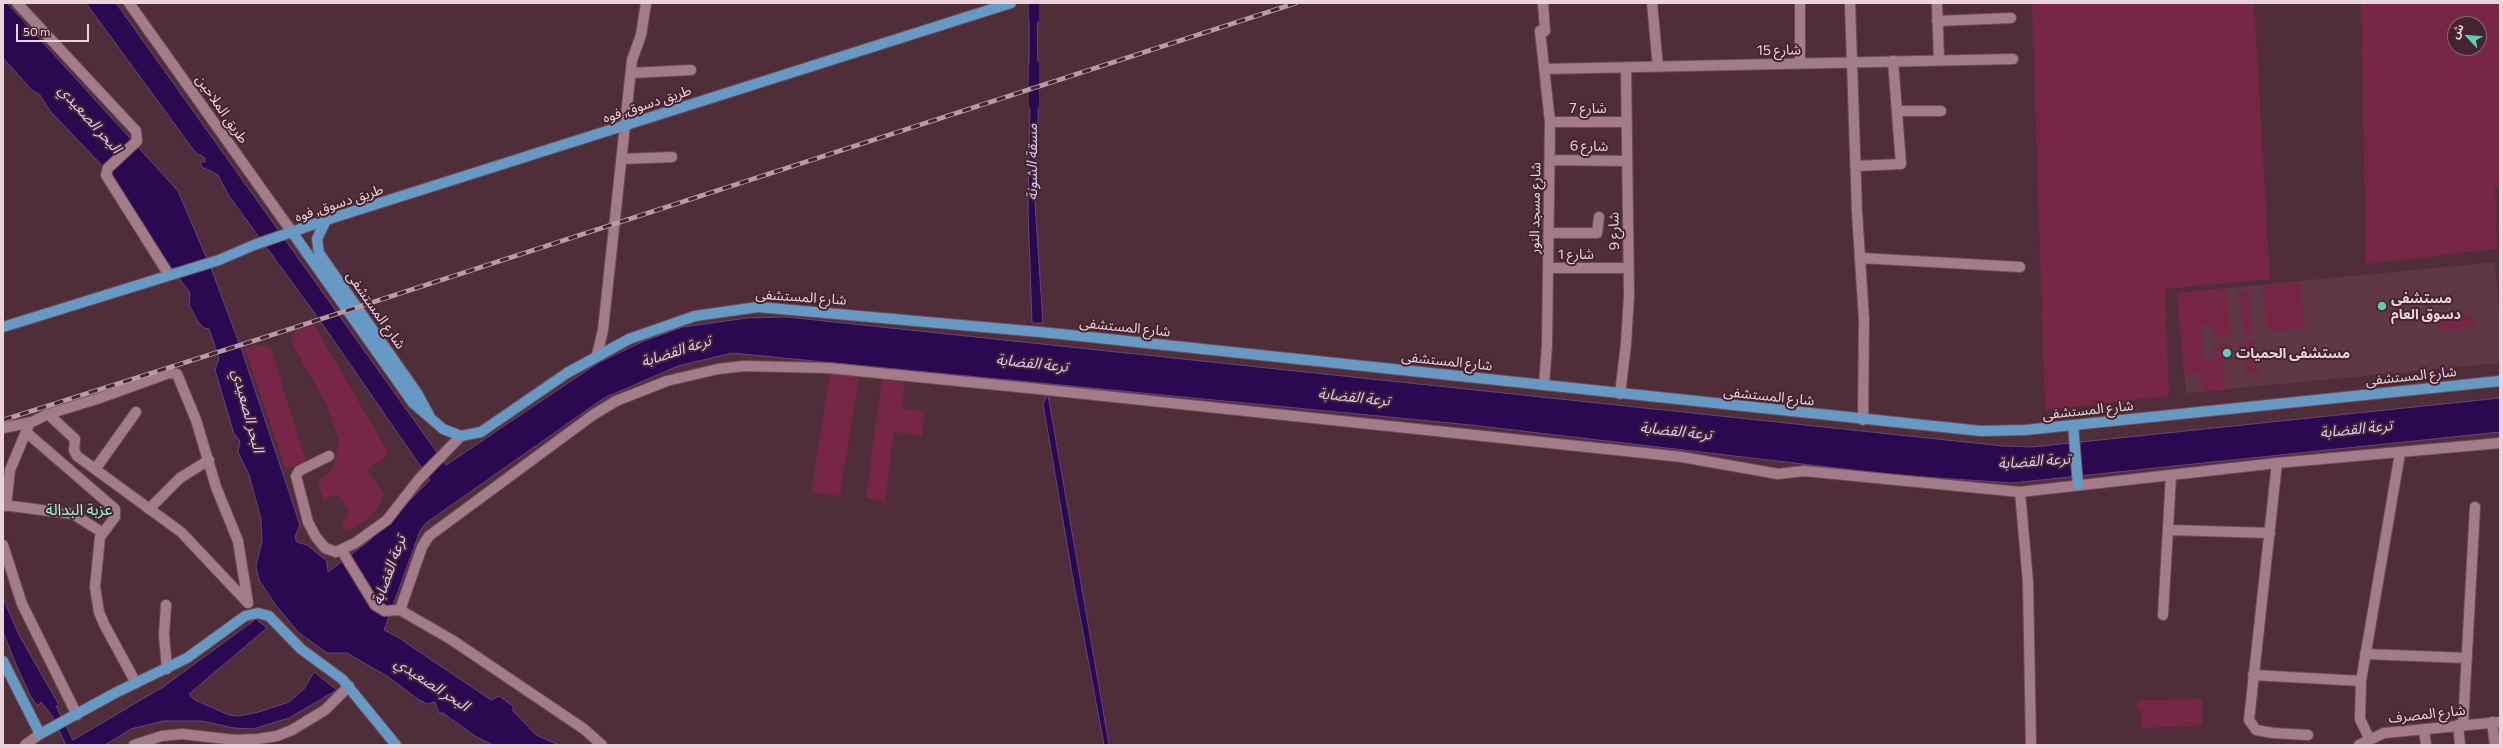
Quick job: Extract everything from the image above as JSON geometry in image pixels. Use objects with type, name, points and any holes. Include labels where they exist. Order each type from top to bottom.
[{"type":"main road","name":"طريق دسوق, فوه","points":[[172,274],[220,260],[254,245],[326,220],[1012,3]]},
{"type":"main road","name":"شارع المستشفى","points":[[324,269],[316,244],[326,220]]},
{"type":"main road","name":"شارع المستشفى","points":[[292,232],[324,269],[418,393],[429,414],[443,429],[461,436],[481,432],[567,373],[597,355],[642,334],[695,316],[740,308],[777,308],[1051,333],[1863,420],[1981,431],[2074,430],[2500,381]]},
{"type":"main road","points":[[3,327],[172,274]]},
{"type":"main road","points":[[2074,430],[2077,482]]},
{"type":"main road","points":[[3,662],[40,734],[136,683],[167,669],[209,643],[245,616],[258,613],[275,623],[301,649],[345,682],[396,745]]},
{"type":"street","points":[[17,3],[136,131],[139,138],[135,144],[108,168],[107,178],[172,274]]},
{"type":"street","name":"طريق الملاحين","points":[[129,3],[292,232]]},
{"type":"street","points":[[597,355],[603,330],[632,60],[641,35],[646,3]]},
{"type":"street","name":"شارع مسجد النور","points":[[1544,3],[1544,69],[1550,122],[1547,345],[1544,385]]},
{"type":"street","points":[[1652,3],[1658,67]]},
{"type":"street","points":[[1800,3],[1800,64]]},
{"type":"street","points":[[1850,3],[1864,320],[1863,420]]},
{"type":"street","points":[[1936,3],[1939,60]]},
{"type":"street","points":[[1937,21],[2011,18]]},
{"type":"street","name":"شارع 15","points":[[1544,69],[2013,59]]},
{"type":"street","points":[[1856,166],[1901,164],[1893,61]]},
{"type":"street","name":"شارع 9","points":[[1620,394],[1627,332],[1628,268],[1626,67]]},
{"type":"street","points":[[631,73],[690,70]]},
{"type":"street","points":[[1897,111],[1941,111]]},
{"type":"street","name":"شارع 7","points":[[1550,122],[1627,122]]},
{"type":"street","points":[[622,158],[672,157]]},
{"type":"street","name":"شارع 6","points":[[1550,160],[1627,161]]},
{"type":"street","points":[[1549,233],[1597,234],[1599,217]]},
{"type":"street","points":[[1861,258],[2020,267]]},
{"type":"street","name":"شارع 1","points":[[1548,268],[1628,268]]},
{"type":"street","points":[[400,610],[422,547],[429,536],[593,415],[629,396],[667,381],[692,374],[744,366],[828,368],[1682,457],[1778,474],[1804,471],[2020,492],[2077,482],[2171,476],[2277,463],[2500,443]]},
{"type":"street","points":[[3,428],[32,422],[48,414],[175,373],[179,376],[196,420],[216,487],[238,541],[248,603]]},
{"type":"street","points":[[96,468],[136,412]]},
{"type":"street","points":[[48,414],[75,439],[74,450],[77,456],[96,468],[181,532],[258,613]]},
{"type":"street","points":[[32,422],[26,432],[10,470],[4,505],[73,514],[103,533]]},
{"type":"street","points":[[26,432],[115,509],[115,518],[98,542],[95,576],[100,612],[109,635],[136,683]]},
{"type":"street","points":[[329,456],[299,471],[296,480],[308,522],[316,537],[331,551],[342,551],[388,520],[428,471],[461,436]]},
{"type":"street","points":[[2370,738],[2360,719],[2362,681],[2365,654],[2400,453]]},
{"type":"street","points":[[149,509],[180,478],[209,460]]},
{"type":"street","points":[[2277,463],[2249,720],[2253,728],[2273,733],[2308,735]]},
{"type":"street","points":[[2163,615],[2171,476]]},
{"type":"street","points":[[2020,492],[2028,582],[2031,745]]},
{"type":"street","points":[[2460,745],[2460,725],[2467,658],[2475,507]]},
{"type":"street","points":[[2168,530],[2270,533]]},
{"type":"street","points":[[3,545],[22,604],[73,717]]},
{"type":"street","points":[[342,551],[375,605],[385,611],[400,610],[452,640],[584,729],[602,745]]},
{"type":"street","points":[[166,605],[164,635],[167,669]]},
{"type":"street","points":[[2365,654],[2467,658]]},
{"type":"street","points":[[2253,675],[2362,681]]},
{"type":"street","points":[[134,745],[162,736],[182,734],[235,740],[277,736],[292,730],[320,714],[345,682]]},
{"type":"street","points":[[2495,745],[2496,722]]},
{"type":"street","name":"شارع المصرف","points":[[2359,745],[2384,732],[2496,722]]},
{"type":"street","points":[[2424,729],[2426,745]]},
{"type":"street","points":[[25,745],[40,734]]},
{"type":"shaded area","points":[[2032,3],[2254,3],[2270,279],[2165,289],[2169,396],[2045,410]]},
{"type":"shaded area","points":[[2361,3],[2500,3],[2500,186],[2495,186],[2497,249],[2366,264]]},
{"type":"shaded area","name":"مستشفى دسوق العام","points":[[2495,262],[2500,325],[2500,363],[2186,393],[2177,293]]},
{"type":"shaded area","points":[[2300,282],[2304,328],[2268,332],[2263,286]]},
{"type":"shaded area","points":[[2226,288],[2231,336],[2214,338],[2213,324],[2201,325],[2203,360],[2216,360],[2215,344],[2231,342],[2232,360],[2222,361],[2225,390],[2203,392],[2201,373],[2184,374],[2177,293]]},
{"type":"shaded area","points":[[2248,290],[2252,333],[2244,334],[2239,291]]},
{"type":"shaded area","points":[[2472,314],[2473,327],[2441,330],[2437,324],[2437,318]]},
{"type":"shaded area","points":[[313,323],[389,454],[367,470],[384,495],[379,505],[370,517],[356,527],[346,531],[341,523],[348,516],[349,511],[337,494],[324,500],[317,481],[329,473],[334,465],[339,440],[325,401],[291,342],[295,331]]},
{"type":"shaded area","points":[[2254,341],[2257,373],[2247,374],[2244,342]]},
{"type":"shaded area","points":[[253,345],[263,345],[271,348],[306,462],[286,469],[245,349]]},
{"type":"shaded area","points":[[830,372],[859,376],[840,496],[811,492]]},
{"type":"shaded area","points":[[882,378],[905,381],[902,408],[925,411],[922,436],[894,432],[885,501],[866,498]]},
{"type":"shaded area","points":[[2202,699],[2202,725],[2142,728],[2141,711],[2137,709],[2137,704],[2140,700]]},
{"type":"water","points":[[3,3],[7,3],[178,191],[213,273],[242,351],[300,525],[295,537],[297,542],[307,545],[327,561],[328,572],[370,540],[430,480],[321,322],[229,196],[218,175],[202,167],[200,162],[205,162],[205,158],[195,152],[86,3],[116,3],[446,465],[598,363],[644,341],[683,327],[747,318],[787,317],[2003,446],[2033,447],[2500,398],[2500,432],[2012,483],[1896,475],[1471,425],[732,353],[678,366],[604,398],[426,523],[420,531],[384,630],[399,638],[491,700],[499,696],[513,706],[513,711],[536,735],[559,745],[493,745],[475,736],[443,713],[439,713],[435,702],[428,704],[419,700],[387,676],[347,653],[327,653],[298,632],[275,604],[259,580],[256,566],[262,541],[261,519],[249,475],[238,452],[240,441],[234,434],[215,370],[219,358],[209,329],[204,328],[197,320],[189,305],[190,293],[137,222],[114,178],[50,111],[40,95],[32,90],[3,58]]},
{"type":"water","points":[[1037,6],[1038,77],[1029,80],[1029,7]]},
{"type":"water","points":[[1039,92],[1035,203],[1043,323],[1032,323],[1028,210],[1030,101],[1031,93]]},
{"type":"water","points":[[1048,395],[1109,745],[1104,745],[1073,579],[1043,404]]},
{"type":"water","points":[[3,598],[19,635],[59,705],[56,706],[73,740],[163,687],[256,619],[267,628],[189,694],[195,700],[229,715],[239,716],[259,712],[289,702],[304,689],[314,672],[337,690],[289,718],[253,729],[234,728],[202,721],[163,721],[131,729],[105,745],[66,745],[52,716],[41,702],[38,706],[31,697],[17,667],[3,632]]},
{"type":"waterway","name":"مسقة الشونة","points":[[1034,3],[1034,19]]},
{"type":"waterway","name":"مسقة الشونة","points":[[1034,65],[1034,105]]},
{"type":"railway","points":[[3,420],[250,342],[1296,3]]},
{"type":"place","name":"مستشفى دسوق العام","points":[[2382,306]]},
{"type":"place","name":"مستشفى الحميات","points":[[2227,353]]},
{"type":"district","name":"عزبة البدالة","points":[[79,510]]},
{"type":"water label","name":"البحر الصعيدي","points":[[90,119]]},
{"type":"water label","name":"ترعة القضابة","points":[[676,351]]},
{"type":"water label","name":"ترعة القضابة","points":[[1032,363]]},
{"type":"water label","name":"ترعة القضابة","points":[[1354,397]]},
{"type":"water label","name":"البحر الصعيدي","points":[[248,411]]},
{"type":"water label","name":"ترعة القضابة","points":[[2356,429]]},
{"type":"water label","name":"ترعة القضابة","points":[[1676,431]]},
{"type":"water label","name":"ترعة القضابة","points":[[2034,461]]},
{"type":"water label","name":"ترعة القضابة","points":[[389,570]]},
{"type":"water label","name":"البحر الصعيدي","points":[[432,684]]}]
